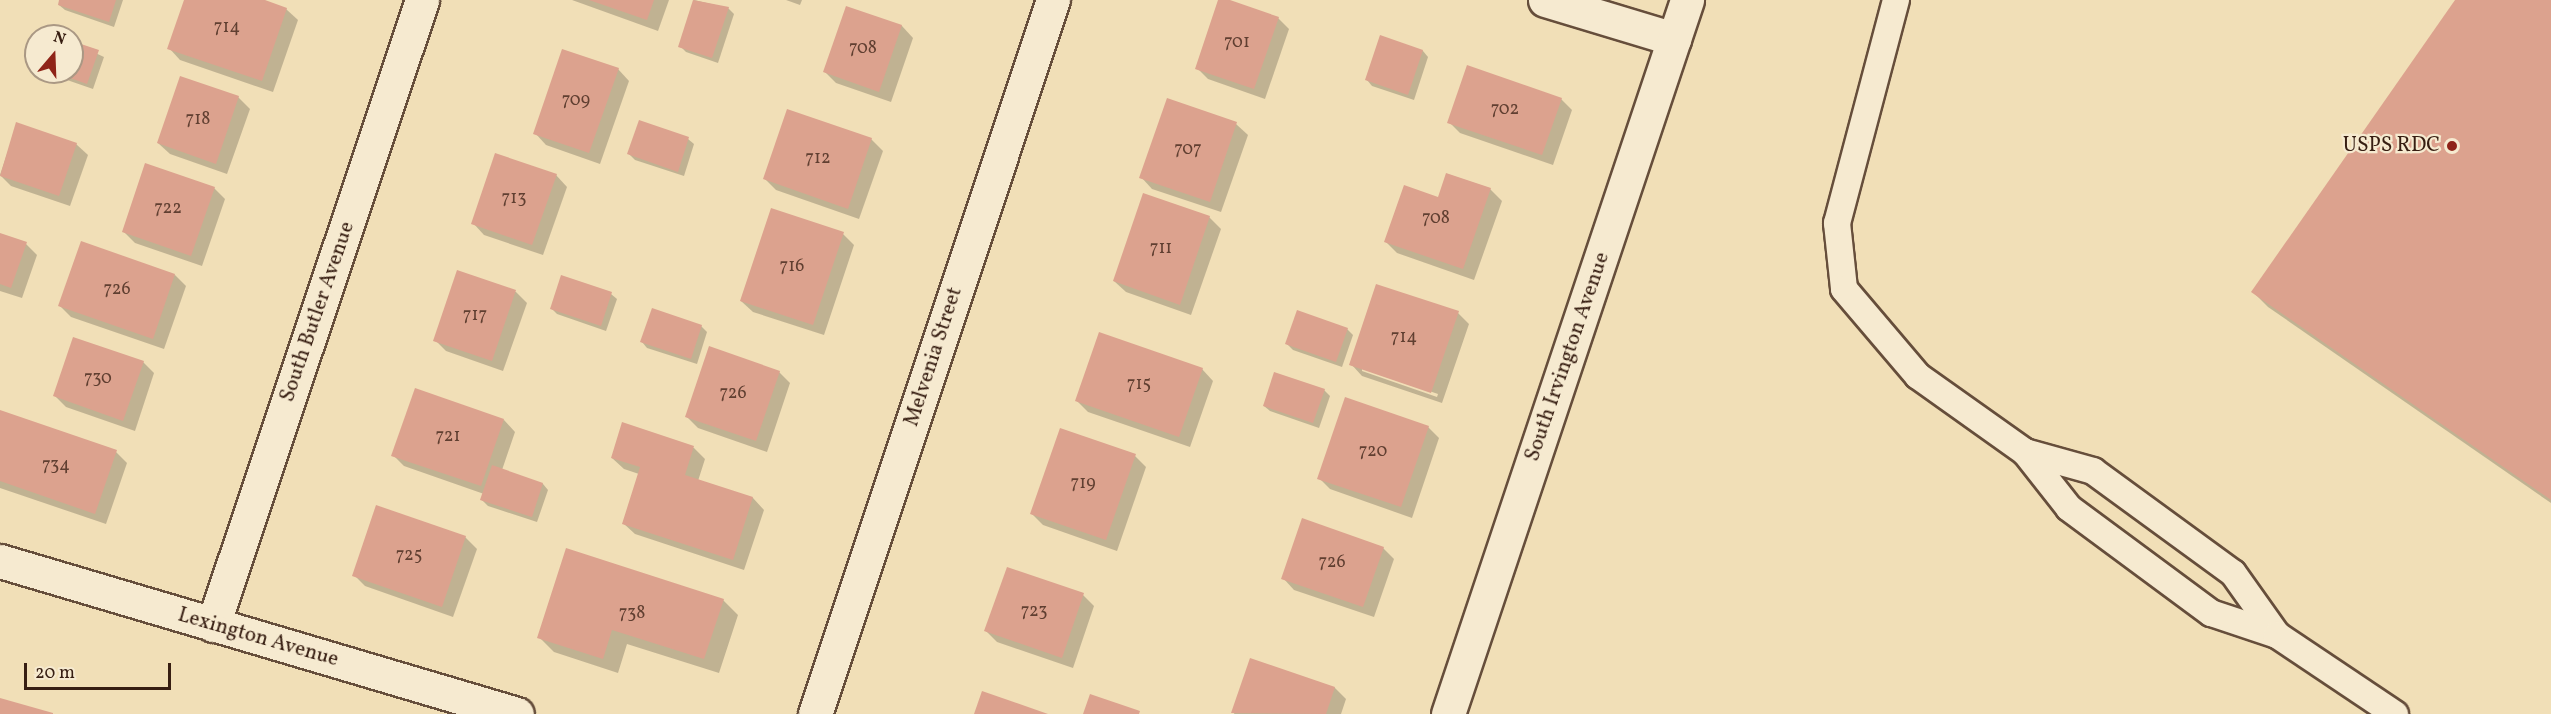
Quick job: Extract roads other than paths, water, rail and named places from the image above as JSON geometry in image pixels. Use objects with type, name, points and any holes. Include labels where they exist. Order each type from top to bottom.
[{"type":"street","name":"South Butler Avenue","points":[[213,625],[422,0]]},
{"type":"street","name":"Melvenia Street","points":[[815,714],[1053,0]]},
{"type":"street","points":[[1545,0],[1674,39]]},
{"type":"street","name":"South Irvington Avenue","points":[[1448,714],[1687,0]]},
{"type":"street","name":"Lexington Avenue","points":[[0,561],[517,714]]},
{"type":"lane","points":[[1896,0],[1837,223],[1844,289],[1918,376],[2025,452],[2069,508],[2202,606],[2277,635],[2395,714]]},
{"type":"lane","points":[[2025,452],[2092,471],[2233,573],[2277,635]]},
{"type":"place","name":"USPS RDC","points":[[2452,146]]}]
